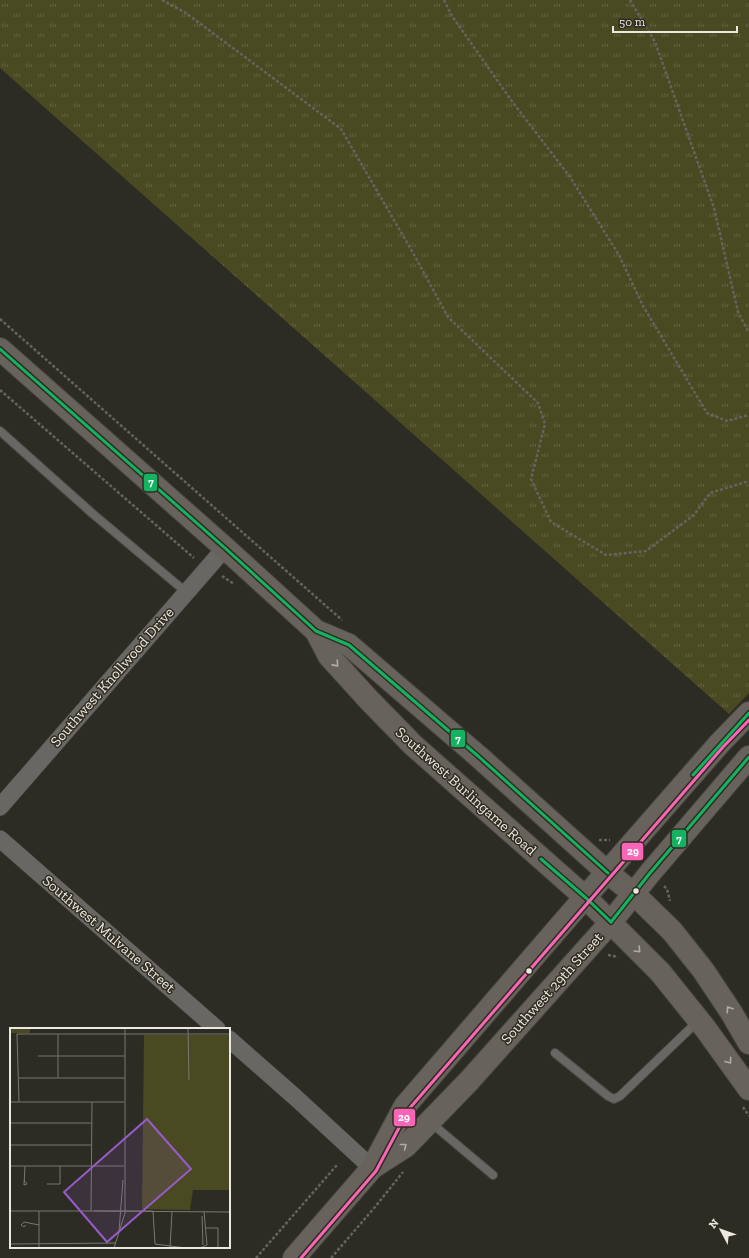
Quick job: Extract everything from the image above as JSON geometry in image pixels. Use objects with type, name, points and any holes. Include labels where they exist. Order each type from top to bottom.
[{"type":"main road","name":"Southwest Burlingame Road","points":[[0,349],[225,548],[316,631],[349,645],[478,756],[608,873],[633,893],[672,931],[703,970],[731,1012],[749,1043]]},
{"type":"main road","name":"Southwest Burlingame Road","points":[[316,631],[329,656],[413,745],[586,898],[660,972],[749,1088]]},
{"type":"main road","name":"Southwest 29th Street","points":[[294,1258],[372,1168],[406,1106],[566,918],[586,898],[720,744],[749,713]]},
{"type":"main road","name":"Southwest 29th Street","points":[[372,1168],[406,1146],[469,1081],[611,922],[633,893],[749,757]]},
{"type":"street","name":"Southwest Knollwood Drive","points":[[0,806],[225,548]]},
{"type":"street","name":"Southwest Mulvane Street","points":[[0,839],[216,1028]]},
{"type":"street","points":[[230,1040],[372,1168]]},
{"type":"lane","points":[[0,430],[93,514],[186,592]]},
{"type":"lane","points":[[555,1053],[608,1096],[614,1098],[620,1096],[698,1020]]},
{"type":"lane","points":[[430,1121],[493,1175]]},
{"type":"path","points":[[162,0],[186,13],[340,129],[412,251],[448,317],[538,403],[545,424],[530,479],[552,522],[606,555],[646,551],[694,515],[710,493],[749,481]]},
{"type":"path","points":[[444,0],[452,16],[511,100],[570,177],[619,255],[642,306],[707,413],[727,421],[749,416]]},
{"type":"path","points":[[630,0],[656,42],[714,208],[738,312],[749,333]]},
{"type":"path","points":[[256,1258],[337,1165]]},
{"type":"green space","points":[[0,0],[749,0],[749,693],[729,714],[0,68]]},
{"type":"transit line","name":"7","points":[[0,349],[225,548],[316,631],[349,645],[478,756],[608,873]]},
{"type":"transit line","name":"7","points":[[693,775],[749,713]]},
{"type":"transit line","name":"29","points":[[301,1258],[376,1171],[409,1109],[723,747],[749,720]]},
{"type":"transit line","name":"7","points":[[611,922],[650,873],[749,757]]},
{"type":"transit line","name":"7","points":[[541,859],[611,922]]}]
